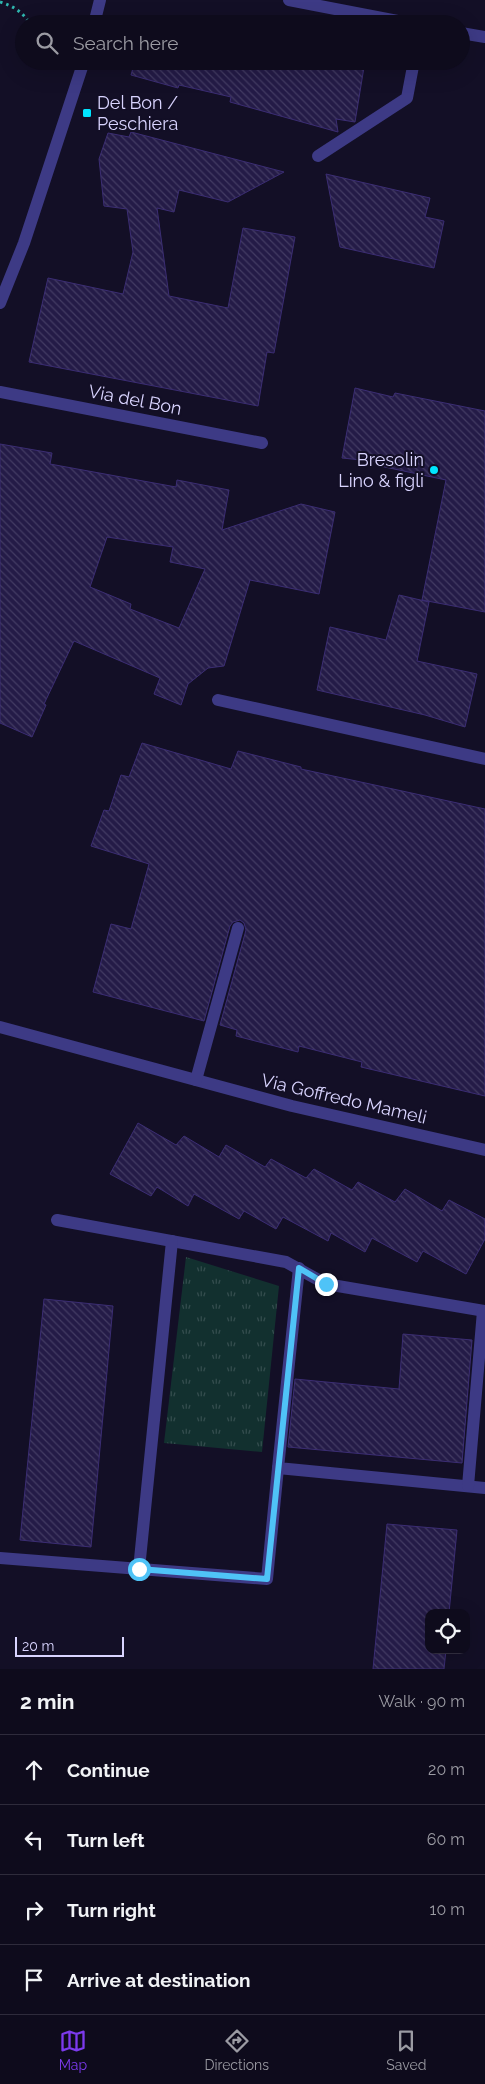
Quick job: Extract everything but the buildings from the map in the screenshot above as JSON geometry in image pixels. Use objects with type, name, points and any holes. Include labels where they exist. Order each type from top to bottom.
[{"type":"street","points":[[96,15],[100,0]]},
{"type":"street","points":[[289,0],[366,15]]},
{"type":"street","points":[[470,34],[485,37]]},
{"type":"street","points":[[0,303],[30,226],[81,70]]},
{"type":"street","points":[[318,156],[407,98],[412,70]]},
{"type":"street","name":"Via del Bon","points":[[0,392],[262,443]]},
{"type":"street","points":[[218,700],[485,759]]},
{"type":"street","points":[[196,1080],[238,928]]},
{"type":"street","name":"Via Goffredo Mameli","points":[[0,1027],[292,1106],[485,1150]]},
{"type":"street","points":[[57,1220],[286,1262],[326,1284],[484,1311],[468,1486]]},
{"type":"street","points":[[139,1569],[172,1241]]},
{"type":"street","points":[[0,1558],[267,1579],[299,1268]]},
{"type":"street","points":[[278,1468],[485,1488]]},
{"type":"path","points":[[0,2],[10,5],[24,15]]},
{"type":"green space","points":[[186,1257],[279,1286],[262,1452],[164,1443]]},
{"type":"place","name":"Del Bon / Peschiera","points":[[87,113]]},
{"type":"place","name":"Bresolin Lino & figli","points":[[434,470]]},
{"type":"route","points":[[139,1569],[267,1579],[299,1268],[326,1284]]}]
